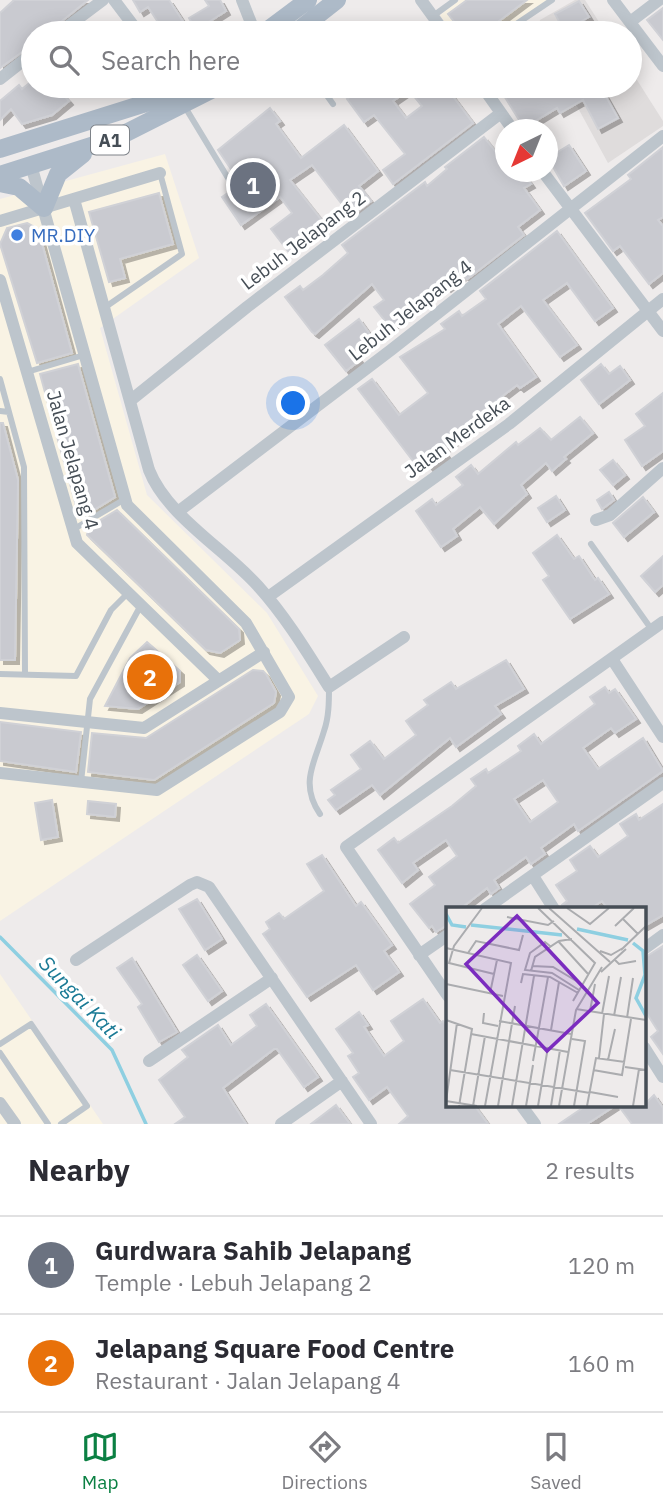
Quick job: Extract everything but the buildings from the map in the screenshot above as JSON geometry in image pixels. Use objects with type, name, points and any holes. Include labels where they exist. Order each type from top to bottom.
[{"type":"main road","points":[[284,21],[308,0]]},
{"type":"main road","points":[[310,21],[337,0]]},
{"type":"main road","name":"A1","points":[[0,151],[166,98]]},
{"type":"main road","points":[[0,151],[21,155],[31,165],[43,144],[137,115],[174,98]]},
{"type":"main road","name":"A1","points":[[0,175],[91,147],[175,98]]},
{"type":"main road","points":[[0,183],[19,187],[44,208],[58,174],[91,147]]},
{"type":"street","points":[[75,21],[103,0]]},
{"type":"street","points":[[114,0],[130,21]]},
{"type":"street","points":[[242,0],[250,21]]},
{"type":"street","points":[[421,0],[437,21]]},
{"type":"street","points":[[612,0],[629,21]]},
{"type":"street","points":[[631,21],[659,0]]},
{"type":"street","points":[[642,38],[663,66]]},
{"type":"street","points":[[0,79],[21,62]]},
{"type":"street","points":[[490,98],[505,119]]},
{"type":"street","name":"Lebuh Jelapang 2","points":[[131,400],[247,306],[501,114]]},
{"type":"street","name":"Lebuh Jelapang 4","points":[[179,511],[391,350],[663,136]]},
{"type":"street","points":[[0,773],[157,790],[280,712],[288,704],[287,691],[246,623],[134,515],[125,498],[31,165]]},
{"type":"street","points":[[0,221],[160,173]]},
{"type":"street","points":[[550,182],[663,331]]},
{"type":"street","points":[[74,199],[155,485],[283,614],[330,687],[404,636]]},
{"type":"street","name":"Jalan Jelapang 4","points":[[0,280],[72,530],[81,548],[218,680]]},
{"type":"street","name":"Jalan Merdeka","points":[[268,597],[509,424],[663,299]]},
{"type":"street","points":[[596,520],[610,516],[663,468]]},
{"type":"street","points":[[446,993],[346,847],[658,626]]},
{"type":"street","points":[[0,713],[144,728],[264,652]]},
{"type":"street","points":[[612,659],[663,737]]},
{"type":"street","points":[[488,907],[663,783]]},
{"type":"street","points":[[533,876],[553,907]]},
{"type":"street","points":[[76,960],[190,885],[197,882],[209,887],[371,1124]]},
{"type":"street","points":[[646,948],[663,935]]},
{"type":"street","points":[[419,955],[446,936]]},
{"type":"street","points":[[149,1061],[271,978]]},
{"type":"street","points":[[646,1050],[663,1077]]},
{"type":"street","points":[[281,1124],[342,1081]]},
{"type":"street","points":[[0,1103],[12,1123]]},
{"type":"street","points":[[523,1106],[535,1124]]},
{"type":"lane","points":[[433,16],[455,0]]},
{"type":"lane","points":[[521,21],[552,0]]},
{"type":"lane","points":[[184,98],[231,183]]},
{"type":"lane","points":[[329,98],[333,104]]},
{"type":"lane","points":[[104,308],[182,254],[160,173]]},
{"type":"lane","points":[[27,372],[83,355]]},
{"type":"lane","points":[[0,379],[24,467],[25,674]]},
{"type":"lane","points":[[0,411],[9,412]]},
{"type":"lane","points":[[72,530],[125,498]]},
{"type":"lane","points":[[592,544],[658,626]]},
{"type":"lane","points":[[0,674],[76,676],[111,610],[128,593]]},
{"type":"lane","points":[[80,783],[90,699],[141,605]]},
{"type":"lane","points":[[320,814],[309,793],[310,780],[325,728],[330,687]]},
{"type":"lane","points":[[0,1044],[31,1024],[87,1106],[61,1124]]},
{"type":"lane","points":[[0,1054],[48,1124]]},
{"type":"shaded area","points":[[460,0],[548,0],[519,21],[444,21],[440,15]]},
{"type":"shaded area","points":[[575,0],[585,0],[598,21],[540,21]]},
{"type":"shaded area","points":[[642,88],[663,121],[663,126],[608,163],[573,98],[642,98]]},
{"type":"shaded area","points":[[165,154],[199,258],[100,328],[147,495],[267,613],[318,696],[309,714],[0,921],[0,199]]},
{"type":"shaded area","points":[[0,974],[103,1124],[0,1124]]},
{"type":"waterway","name":"Sungai Kati","points":[[0,937],[112,1050],[146,1124]]},
{"type":"place","name":"Gurdwara Sahib Jelapang","points":[[253,185]]},
{"type":"place","name":"MR.DIY","points":[[17,235]]},
{"type":"place","name":"Jelapang Square Food Centre","points":[[150,677]]}]
